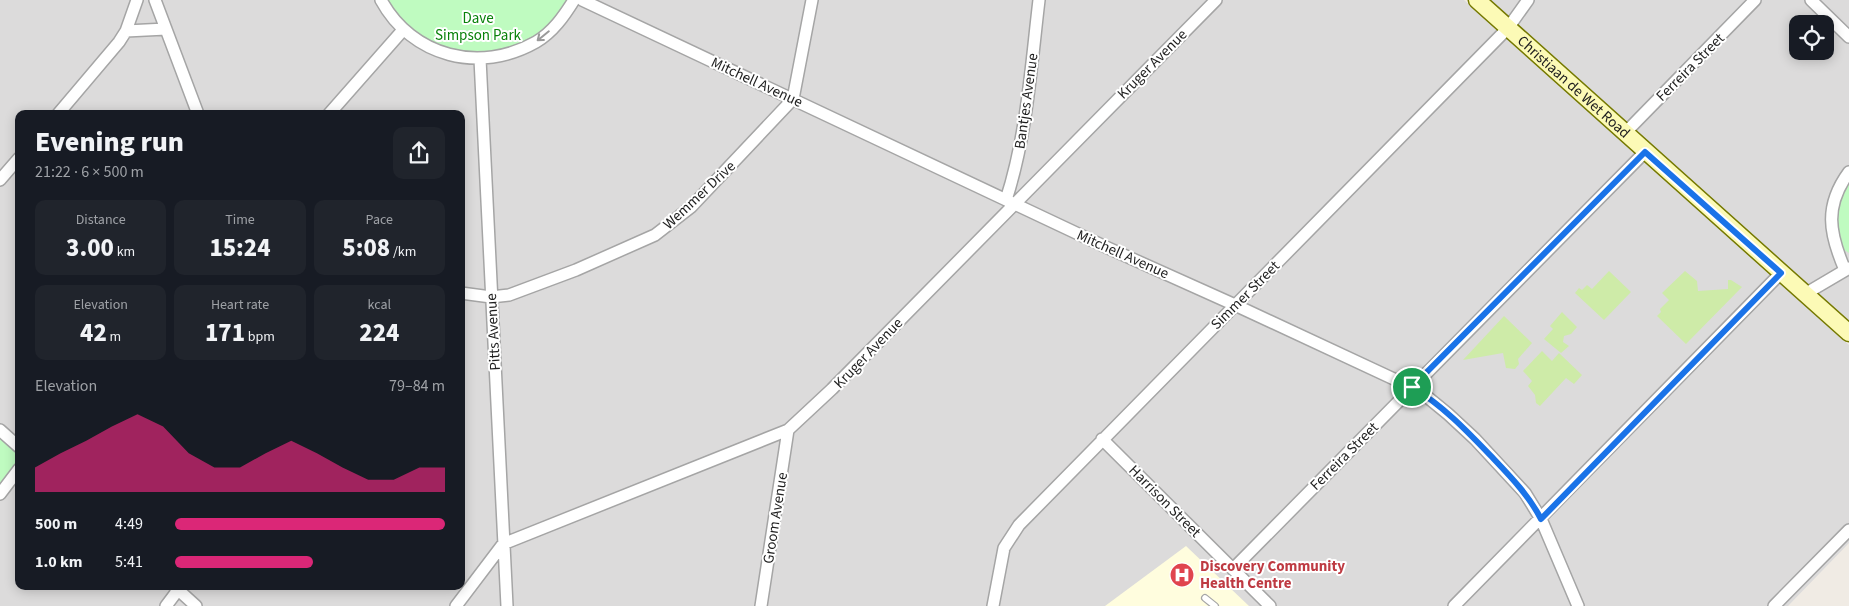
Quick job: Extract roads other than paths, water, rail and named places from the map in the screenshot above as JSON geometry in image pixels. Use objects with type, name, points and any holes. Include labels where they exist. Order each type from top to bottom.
[{"type":"main road","name":"Christiaan de Wet Road","points":[[1477,0],[1849,333]]},
{"type":"street","points":[[61,110],[110,54],[126,30],[137,0]]},
{"type":"street","points":[[155,0],[196,110]]},
{"type":"street","points":[[381,0],[388,12],[404,30],[420,43],[439,52],[480,59],[510,54],[537,41],[560,22],[574,0]]},
{"type":"street","name":"Mitchell Avenue","points":[[582,0],[1108,248],[1412,387],[1448,414],[1475,439],[1525,493],[1541,519],[1578,606]]},
{"type":"street","points":[[794,99],[812,0]]},
{"type":"street","name":"Bantjes Avenue","points":[[1010,202],[1025,117],[1039,0]]},
{"type":"street","name":"Kruger Avenue","points":[[504,544],[788,430],[832,390],[1010,202],[1216,0]]},
{"type":"street","name":"Simmer Street","points":[[992,606],[1000,562],[1010,536],[1102,439],[1508,28],[1528,0]]},
{"type":"street","name":"Ferreira Street","points":[[1625,133],[1755,0]]},
{"type":"street","points":[[1811,0],[1849,37]]},
{"type":"street","points":[[126,30],[166,29]]},
{"type":"street","points":[[333,110],[404,30]]},
{"type":"street","name":"Pitts Avenue","points":[[480,59],[507,606]]},
{"type":"street","name":"Wemmer Drive","points":[[465,294],[491,297],[509,295],[560,276],[654,236],[691,207],[794,99]]},
{"type":"street","name":"Ferreira Street","points":[[1233,569],[1645,152]]},
{"type":"street","points":[[0,180],[15,163]]},
{"type":"street","points":[[1805,294],[1847,269],[1835,246],[1831,220],[1836,192],[1849,172]]},
{"type":"street","points":[[1454,606],[1781,273]]},
{"type":"street","points":[[0,430],[15,443]]},
{"type":"street","name":"Groom Avenue","points":[[761,606],[788,430]]},
{"type":"street","name":"Harrison Street","points":[[1102,439],[1270,606]]},
{"type":"street","points":[[0,494],[15,474]]},
{"type":"street","points":[[1774,606],[1849,530]]},
{"type":"street","points":[[456,606],[504,544]]},
{"type":"street","points":[[166,606],[176,590]]},
{"type":"street","points":[[181,590],[196,606]]},
{"type":"lane","points":[[1205,598],[1215,606]]},
{"type":"place","name":"Discovery Community Health Centre","points":[[1182,575]]},
{"type":"park label","name":"Dave Simpson Park","points":[[478,26]]}]
